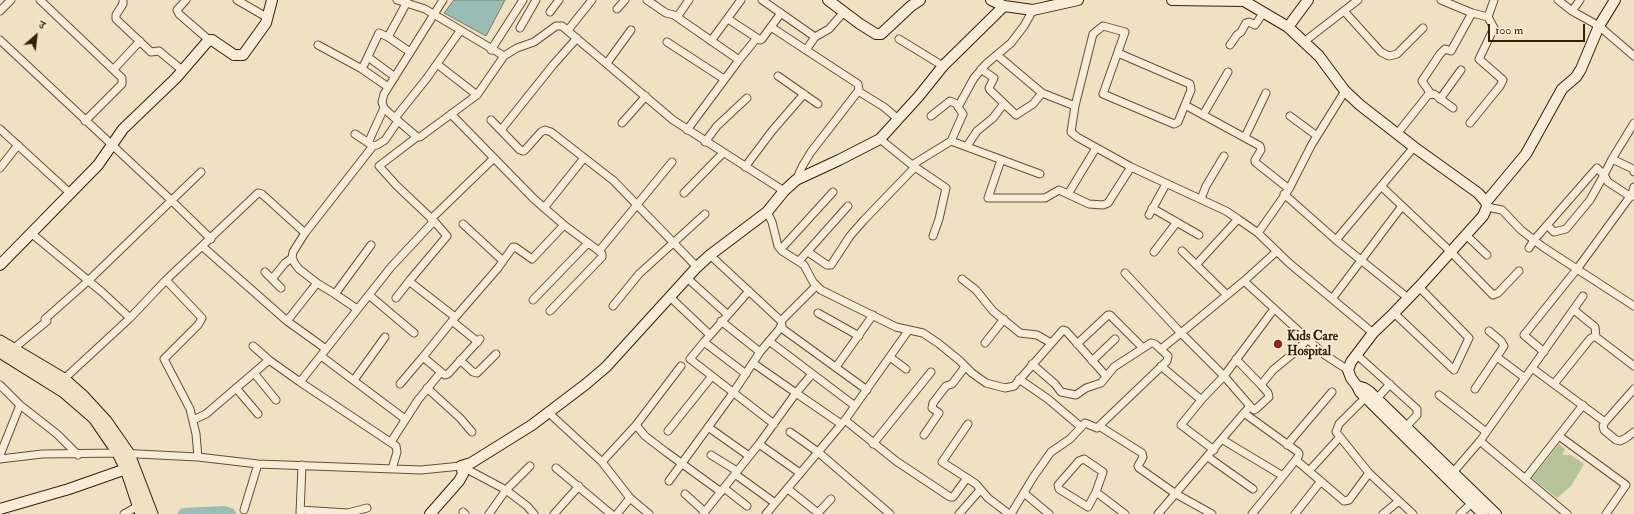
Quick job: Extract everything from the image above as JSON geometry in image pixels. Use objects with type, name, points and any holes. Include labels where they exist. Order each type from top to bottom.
[{"type":"main road","points":[[0,341],[64,380],[82,395],[106,421],[123,454],[145,511]]},
{"type":"main road","points":[[0,352],[64,392],[94,418],[123,454],[126,469],[145,511]]},
{"type":"street","points":[[0,11],[11,0]]},
{"type":"street","points":[[40,0],[122,78],[122,84],[85,121]]},
{"type":"street","points":[[123,0],[123,4],[115,17],[151,52],[158,50],[182,70]]},
{"type":"street","points":[[186,0],[177,10],[179,14],[209,40],[215,41],[234,55],[243,55],[268,18],[272,0]]},
{"type":"street","points":[[237,0],[268,18]]},
{"type":"street","points":[[397,0],[407,2],[421,8],[491,50],[504,56]]},
{"type":"street","points":[[417,136],[384,108],[382,99],[443,0]]},
{"type":"street","points":[[491,50],[523,0]]},
{"type":"street","points":[[520,28],[536,0]]},
{"type":"street","points":[[550,12],[559,0]]},
{"type":"street","points":[[568,30],[592,0]]},
{"type":"street","points":[[617,9],[625,0]]},
{"type":"street","points":[[647,0],[658,3],[666,13],[677,17],[739,60]]},
{"type":"street","points":[[677,17],[689,0]]},
{"type":"street","points":[[711,41],[741,0]]},
{"type":"street","points":[[762,0],[815,37]]},
{"type":"street","points":[[828,0],[876,34],[880,34],[908,3],[920,0]]},
{"type":"street","points":[[991,0],[1033,10],[1078,0]]},
{"type":"street","points":[[1172,0],[1248,0],[1264,12],[1288,26],[1319,56],[1345,91],[1360,105],[1414,147],[1478,193],[1487,204],[1502,210],[1521,230],[1534,240],[1634,306]]},
{"type":"street","points":[[1288,26],[1308,0]]},
{"type":"street","points":[[1305,41],[1358,0]]},
{"type":"street","points":[[1441,0],[1472,13],[1488,17],[1494,28],[1479,59],[1503,80],[1500,86],[1470,123]]},
{"type":"street","points":[[1488,17],[1494,0]]},
{"type":"street","points":[[1558,0],[1599,26],[1634,56]]},
{"type":"street","points":[[1572,10],[1580,0]]},
{"type":"street","points":[[1348,370],[1351,362],[1372,333],[1419,287],[1483,216],[1487,204],[1526,154],[1562,88],[1576,77],[1581,69],[1599,26],[1615,0]]},
{"type":"street","points":[[388,37],[407,2]]},
{"type":"street","points":[[0,459],[42,454],[169,454],[258,464],[392,469],[427,469],[461,466],[471,463],[549,413],[606,367],[697,267],[710,255],[767,212],[784,191],[796,180],[880,139],[919,96],[943,66],[1006,3]]},
{"type":"street","points":[[808,252],[827,265],[831,265],[850,236],[914,166],[951,140],[963,114],[958,108],[959,105],[974,78],[981,69],[1018,35],[1033,10]]},
{"type":"street","points":[[1344,11],[1381,52],[1388,56],[1397,54],[1423,28]]},
{"type":"street","points":[[806,50],[815,37],[829,29],[844,12]]},
{"type":"street","points":[[1230,45],[1241,32],[1246,23],[1249,22],[1255,25],[1257,24],[1264,12]]},
{"type":"street","points":[[728,19],[756,39],[762,39],[781,13]]},
{"type":"street","points":[[1453,108],[1431,94],[1422,81],[1440,54],[1445,49],[1451,51],[1472,13]]},
{"type":"street","points":[[396,298],[410,280],[410,277],[447,236],[379,166],[417,136],[422,135],[477,96],[504,56],[517,48],[534,42],[556,26],[562,26],[568,30],[673,120],[784,191]]},
{"type":"street","points":[[1118,53],[1188,82],[1191,87],[1178,122],[1174,124],[1105,96],[1103,91],[1125,32],[1103,26],[1093,34],[1075,106],[1071,132],[1076,137],[1131,167],[1226,210],[1258,233],[1276,252],[1372,333]]},
{"type":"street","points":[[771,27],[858,84],[858,91],[884,107],[898,119]]},
{"type":"street","points":[[607,63],[631,30]]},
{"type":"street","points":[[355,134],[371,144],[381,143],[385,140],[396,119],[460,31]]},
{"type":"street","points":[[362,69],[379,34],[388,37],[410,52]]},
{"type":"street","points":[[501,130],[548,71],[577,38]]},
{"type":"street","points":[[687,130],[724,79],[756,39]]},
{"type":"street","points":[[898,39],[943,66]]},
{"type":"street","points":[[0,40],[85,121],[172,200],[211,239]]},
{"type":"street","points":[[0,265],[98,165],[122,130],[182,70],[209,40]]},
{"type":"street","points":[[114,69],[140,41]]},
{"type":"street","points":[[667,42],[724,79]]},
{"type":"street","points":[[318,44],[362,69],[388,87]]},
{"type":"street","points":[[997,55],[1042,93],[1075,106]]},
{"type":"street","points":[[368,57],[395,77]]},
{"type":"street","points":[[437,64],[477,96]]},
{"type":"street","points":[[981,69],[994,78],[989,88],[1014,114],[1018,115],[1025,108],[1033,104],[1042,93]]},
{"type":"street","points":[[1440,99],[1461,70]]},
{"type":"street","points":[[1203,114],[1228,72]]},
{"type":"street","points":[[778,76],[818,104]]},
{"type":"street","points":[[796,180],[803,165],[812,152],[859,90]]},
{"type":"street","points":[[1258,233],[1286,191],[1345,91]]},
{"type":"street","points":[[1244,137],[1266,93]]},
{"type":"street","points":[[745,167],[772,131],[804,94]]},
{"type":"street","points":[[1397,134],[1425,97],[1431,94]]},
{"type":"street","points":[[622,123],[646,96]]},
{"type":"street","points":[[706,142],[717,126],[747,98]]},
{"type":"street","points":[[931,116],[950,101],[959,105]]},
{"type":"street","points":[[967,146],[977,131],[993,118],[1004,105]]},
{"type":"street","points":[[1185,105],[1244,137],[1261,148],[1255,162],[1336,240],[1408,298]]},
{"type":"street","points":[[272,279],[292,258],[293,252],[305,233],[371,144],[384,108]]},
{"type":"street","points":[[451,114],[544,208],[602,254],[602,258],[550,312]]},
{"type":"street","points":[[1290,116],[1318,136]]},
{"type":"street","points":[[491,120],[522,151],[525,150],[541,132],[548,130],[614,181],[697,267]]},
{"type":"street","points":[[1547,225],[1554,232],[1566,229],[1590,200],[1612,159],[1634,123]]},
{"type":"street","points":[[0,129],[71,194]]},
{"type":"street","points":[[880,139],[914,166],[946,188],[939,219],[933,236]]},
{"type":"street","points":[[951,140],[1040,174]]},
{"type":"street","points":[[0,168],[18,145]]},
{"type":"street","points":[[1336,240],[1414,147]]},
{"type":"street","points":[[1068,194],[1096,148]]},
{"type":"street","points":[[684,193],[723,153]]},
{"type":"street","points":[[1201,199],[1206,186],[1224,156]]},
{"type":"street","points":[[300,382],[391,267],[433,220],[494,158]]},
{"type":"street","points":[[544,208],[584,158]]},
{"type":"street","points":[[1612,159],[1633,170],[1634,172]]},
{"type":"street","points":[[1001,160],[988,198],[1045,198],[1059,190],[1089,204],[1106,204],[1131,167]]},
{"type":"street","points":[[599,251],[672,162]]},
{"type":"street","points":[[1529,248],[1534,240],[1597,168],[1608,182],[1632,196]]},
{"type":"street","points":[[13,349],[88,281],[201,172]]},
{"type":"street","points":[[1166,184],[1150,211],[1177,222],[1199,235]]},
{"type":"street","points":[[1381,186],[1452,252],[1493,294],[1498,293],[1518,271]]},
{"type":"street","points":[[1544,352],[1524,335],[1577,269],[1632,196],[1634,187]]},
{"type":"street","points":[[781,249],[833,192]]},
{"type":"street","points":[[64,380],[130,318],[166,280],[203,247],[255,196],[260,193],[305,233]]},
{"type":"street","points":[[799,261],[848,206]]},
{"type":"street","points":[[1332,299],[1402,206]]},
{"type":"street","points":[[767,212],[772,222],[778,246],[799,261],[807,269],[816,286],[827,295],[873,315],[896,327],[908,331],[917,331],[928,336],[960,360],[965,367],[986,383],[1008,388],[1014,386],[1018,379],[1062,331],[1065,330],[1106,376]]},
{"type":"street","points":[[613,306],[639,274],[705,214]]},
{"type":"street","points":[[1196,265],[1238,219]]},
{"type":"street","points":[[1154,252],[1177,222]]},
{"type":"street","points":[[462,224],[503,261]]},
{"type":"street","points":[[400,384],[503,261],[511,249],[515,247],[532,259],[564,225]]},
{"type":"street","points":[[31,233],[130,318]]},
{"type":"street","points":[[1466,235],[1487,255]]},
{"type":"street","points":[[533,300],[588,243]]},
{"type":"street","points":[[336,294],[371,245]]},
{"type":"street","points":[[203,247],[286,321],[326,349]]},
{"type":"street","points":[[1182,251],[1227,295]]},
{"type":"street","points":[[1161,349],[1244,281],[1276,252]]},
{"type":"street","points":[[710,255],[749,291],[780,324],[867,390]]},
{"type":"street","points":[[292,258],[299,269],[317,283],[357,309]]},
{"type":"street","points":[[265,272],[280,288]]},
{"type":"street","points":[[1125,273],[1224,376],[1254,410],[1269,397],[1268,393],[1236,359]]},
{"type":"street","points":[[687,278],[727,314]]},
{"type":"street","points":[[962,279],[976,290],[987,304],[1020,333],[1037,335],[1051,343]]},
{"type":"street","points":[[166,280],[202,318],[198,325],[164,359],[184,395],[193,420],[198,457]]},
{"type":"street","points":[[410,280],[410,282],[479,340],[446,375],[423,357]]},
{"type":"street","points":[[1244,281],[1325,355],[1348,370],[1360,392],[1370,398],[1475,500],[1496,514]]},
{"type":"street","points":[[286,321],[317,283]]},
{"type":"street","points":[[669,481],[733,393],[780,324],[816,286]]},
{"type":"street","points":[[1394,313],[1454,370],[1469,338],[1419,287]]},
{"type":"street","points":[[749,291],[727,314],[690,359],[774,424]]},
{"type":"street","points":[[368,295],[414,333]]},
{"type":"street","points":[[1450,476],[1480,441],[1583,296]]},
{"type":"street","points":[[670,297],[710,335]]},
{"type":"street","points":[[1214,450],[1181,425],[1202,399],[1224,376],[1274,309]]},
{"type":"street","points":[[1574,310],[1595,328],[1596,337],[1634,366]]},
{"type":"street","points":[[818,313],[859,336]]},
{"type":"street","points":[[836,367],[873,315]]},
{"type":"street","points":[[1077,344],[1110,315],[1143,348]]},
{"type":"street","points":[[986,343],[1004,319]]},
{"type":"street","points":[[721,322],[760,352]]},
{"type":"street","points":[[766,514],[843,422],[908,331]]},
{"type":"street","points":[[1475,389],[1504,346],[1504,343],[1489,331]]},
{"type":"street","points":[[1554,384],[1590,340],[1596,337]]},
{"type":"street","points":[[354,380],[385,338]]},
{"type":"street","points":[[1261,384],[1273,370],[1295,352],[1308,338]]},
{"type":"street","points":[[1092,361],[1115,340]]},
{"type":"street","points":[[769,341],[855,406]]},
{"type":"street","points":[[704,342],[746,374]]},
{"type":"street","points":[[968,424],[942,462],[976,484],[988,498],[1010,514],[1051,452],[1070,439],[1080,427],[1087,423],[1095,428],[1099,426],[1167,360],[1168,356],[1153,343],[1114,367],[1101,384],[1086,388],[1076,395],[1061,392],[1055,384],[1032,364]]},
{"type":"street","points":[[253,346],[269,360],[300,382],[391,442],[397,449],[392,469]]},
{"type":"street","points":[[460,360],[475,374],[496,354]]},
{"type":"street","points":[[1357,355],[1417,409],[1416,415],[1404,430]]},
{"type":"street","points":[[321,356],[405,419]]},
{"type":"street","points":[[890,357],[906,369]]},
{"type":"street","points":[[1497,357],[1525,378]]},
{"type":"street","points":[[193,420],[206,414],[269,360]]},
{"type":"street","points":[[753,364],[843,422],[896,461],[950,497],[953,497],[967,478]]},
{"type":"street","points":[[602,462],[636,425],[681,366]]},
{"type":"street","points":[[1161,366],[1202,399]]},
{"type":"street","points":[[924,435],[939,413],[932,408],[933,404],[946,386],[952,384],[965,367]]},
{"type":"street","points":[[1532,368],[1605,422]]},
{"type":"street","points":[[391,442],[427,388],[441,372]]},
{"type":"street","points":[[873,444],[931,372]]},
{"type":"street","points":[[254,373],[276,400]]},
{"type":"street","points":[[684,494],[704,513],[812,374]]},
{"type":"street","points":[[668,431],[712,376]]},
{"type":"street","points":[[1018,379],[1048,399],[1080,427]]},
{"type":"street","points":[[1390,384],[1370,398],[1339,424],[1336,432],[1339,438],[1369,473],[1413,514]]},
{"type":"street","points":[[0,385],[20,405],[57,434],[78,455]]},
{"type":"street","points":[[236,388],[258,414]]},
{"type":"street","points":[[427,388],[460,418],[472,432]]},
{"type":"street","points":[[1634,389],[1605,422],[1604,430],[1616,440],[1626,438],[1634,432]]},
{"type":"street","points":[[1287,445],[1332,392]]},
{"type":"street","points":[[1439,395],[1486,432]]},
{"type":"street","points":[[0,454],[20,405]]},
{"type":"street","points":[[1525,479],[1583,405]]},
{"type":"street","points":[[1158,514],[1223,440],[1250,406]]},
{"type":"street","points":[[549,413],[602,462],[630,498],[649,514]]},
{"type":"street","points":[[1244,413],[1299,454],[1296,460],[1252,514]]},
{"type":"street","points":[[636,425],[654,444],[747,506]]},
{"type":"street","points":[[1099,426],[1142,453],[1138,466],[1139,468],[1176,494],[1212,514]]},
{"type":"street","points":[[708,427],[749,456]]},
{"type":"street","points":[[790,432],[818,452],[890,514]]},
{"type":"street","points":[[1559,436],[1626,485],[1606,514]]},
{"type":"street","points":[[1309,471],[1339,438]]},
{"type":"street","points":[[1223,440],[1283,476]]},
{"type":"street","points":[[1480,441],[1566,514]]},
{"type":"street","points":[[759,444],[800,473]]},
{"type":"street","points":[[711,455],[775,503]]},
{"type":"street","points":[[1208,457],[1253,489]]},
{"type":"street","points":[[1084,459],[1103,472],[1096,492],[1088,507],[1059,489],[1058,484],[1079,461],[1084,459]]},
{"type":"street","points":[[1296,460],[1344,501],[1347,501],[1351,497],[1369,473]]},
{"type":"street","points":[[244,510],[258,464]]},
{"type":"street","points":[[302,465],[300,512],[348,513],[367,508]]},
{"type":"street","points":[[461,466],[506,490],[531,513]]},
{"type":"street","points":[[430,514],[460,481],[463,474],[461,466]]},
{"type":"street","points":[[489,514],[506,490],[530,466]]},
{"type":"street","points":[[556,468],[611,514]]},
{"type":"street","points":[[0,509],[126,469]]},
{"type":"street","points":[[1295,514],[1321,481]]},
{"type":"street","points":[[554,514],[579,486]]},
{"type":"street","points":[[788,489],[817,514],[831,499]]},
{"type":"street","points":[[959,514],[980,490]]},
{"type":"street","points":[[1024,492],[1049,514]]},
{"type":"street","points":[[1096,492],[1125,514]]},
{"type":"street","points":[[617,514],[630,498]]},
{"type":"street","points":[[1460,514],[1475,500]]},
{"type":"street","points":[[1475,500],[1483,514]]},
{"type":"street","points":[[1383,514],[1399,501]]},
{"type":"street","points":[[124,514],[145,511]]},
{"type":"green space","points":[[1559,444],[1565,449],[1562,455],[1571,455],[1584,464],[1571,486],[1557,498],[1532,478]]},
{"type":"water","points":[[454,0],[505,0],[486,36],[444,13]]},
{"type":"waterway","points":[[184,514],[224,512],[230,514]]},
{"type":"place","name":"Kids Care Hospital","points":[[1278,344]]}]
